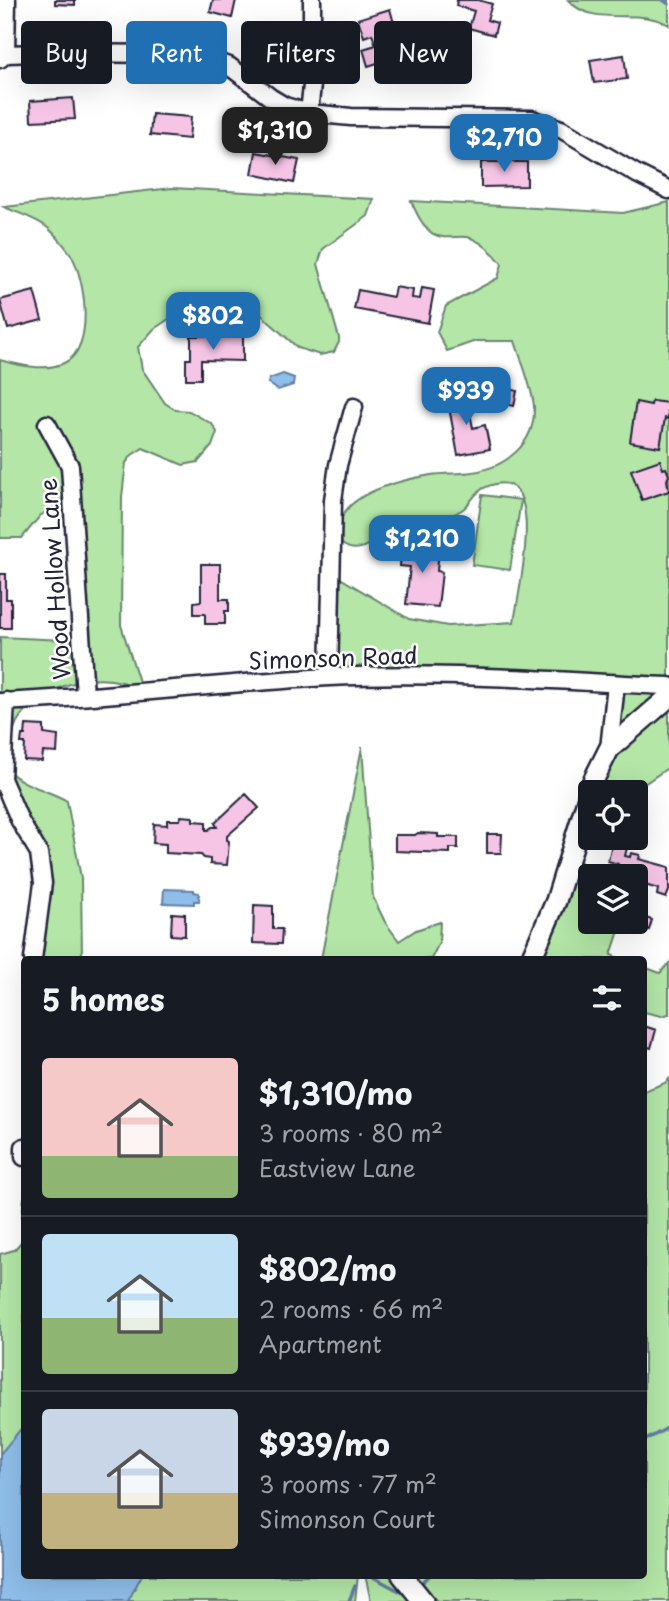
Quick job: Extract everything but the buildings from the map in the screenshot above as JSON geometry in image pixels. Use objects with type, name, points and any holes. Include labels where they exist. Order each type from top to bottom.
[{"type":"street","points":[[7,0],[3,57],[167,53],[202,57],[229,66],[285,106],[309,113],[351,117],[532,119],[561,129],[669,190]]},
{"type":"street","points":[[309,113],[312,85],[312,0]]},
{"type":"street","points":[[329,677],[333,500],[338,466],[354,407]]},
{"type":"street","name":"Wood Hollow Lane","points":[[47,424],[70,466],[85,695]]},
{"type":"street","name":"Simonson Road","points":[[3,702],[329,677],[467,676],[669,686]]},
{"type":"street","points":[[532,956],[556,901],[593,781],[609,749],[615,684]]},
{"type":"street","points":[[609,749],[669,697]]},
{"type":"street","points":[[3,702],[2,779],[20,821],[38,853],[43,883],[33,956]]},
{"type":"street","points":[[405,1579],[423,1601]]},
{"type":"green space","points":[[568,0],[669,0],[669,25],[643,17],[590,13],[578,9]]},
{"type":"green space","points":[[172,188],[374,199],[368,216],[323,249],[318,264],[339,338],[334,352],[320,355],[298,348],[247,302],[203,296],[154,329],[138,347],[142,369],[165,403],[176,410],[189,411],[212,424],[217,432],[212,446],[198,462],[183,465],[143,448],[126,463],[122,497],[121,625],[142,691],[125,683],[94,680],[78,682],[49,692],[26,710],[17,722],[7,769],[28,784],[67,801],[81,878],[82,956],[36,956],[46,881],[4,780],[0,637],[65,640],[76,637],[71,494],[40,516],[22,538],[0,538],[0,360],[40,367],[64,363],[74,355],[81,343],[85,311],[80,278],[68,250],[44,225],[4,207]]},
{"type":"green space","points":[[411,201],[623,213],[669,202],[669,767],[648,781],[596,780],[609,749],[615,684],[329,677],[335,575],[409,619],[448,626],[514,622],[526,534],[524,510],[518,492],[506,484],[482,489],[463,509],[444,520],[434,531],[406,523],[364,547],[353,549],[342,544],[339,530],[343,516],[362,497],[405,480],[473,472],[497,465],[524,443],[533,421],[532,393],[515,341],[476,341],[447,351],[437,332],[446,306],[498,278],[502,264],[472,238],[441,237],[433,234],[417,214]]},
{"type":"green space","points":[[482,495],[521,500],[510,570],[472,565]]},
{"type":"green space","points":[[362,747],[373,897],[385,922],[399,941],[416,930],[440,922],[439,943],[432,956],[322,956]]},
{"type":"green space","points":[[567,862],[583,864],[578,864],[578,934],[618,934],[611,955],[614,956],[533,956]]},
{"type":"green space","points":[[669,963],[669,1014],[661,1016],[647,1013],[647,968],[660,973]]},
{"type":"green space","points":[[669,1079],[669,1601],[437,1601],[418,1579],[647,1579],[647,1090]]},
{"type":"green space","points":[[21,1242],[21,1579],[358,1579],[355,1601],[0,1601],[0,1254],[14,1250]]},
{"type":"green space","points":[[366,1579],[393,1579],[412,1601],[371,1601]]},
{"type":"water","points":[[283,374],[294,378],[293,385],[278,390],[268,383],[269,379]]},
{"type":"water","points":[[164,889],[194,890],[199,893],[199,901],[194,901],[194,904],[163,903]]},
{"type":"water","points":[[21,1429],[21,1579],[140,1579],[128,1601],[0,1601],[0,1454]]},
{"type":"waterway","points":[[663,0],[669,4]]},
{"type":"waterway","points":[[647,1439],[669,1427]]},
{"type":"waterway","points":[[377,1579],[405,1594]]},
{"type":"waterway","points":[[349,1601],[355,1586]]}]
